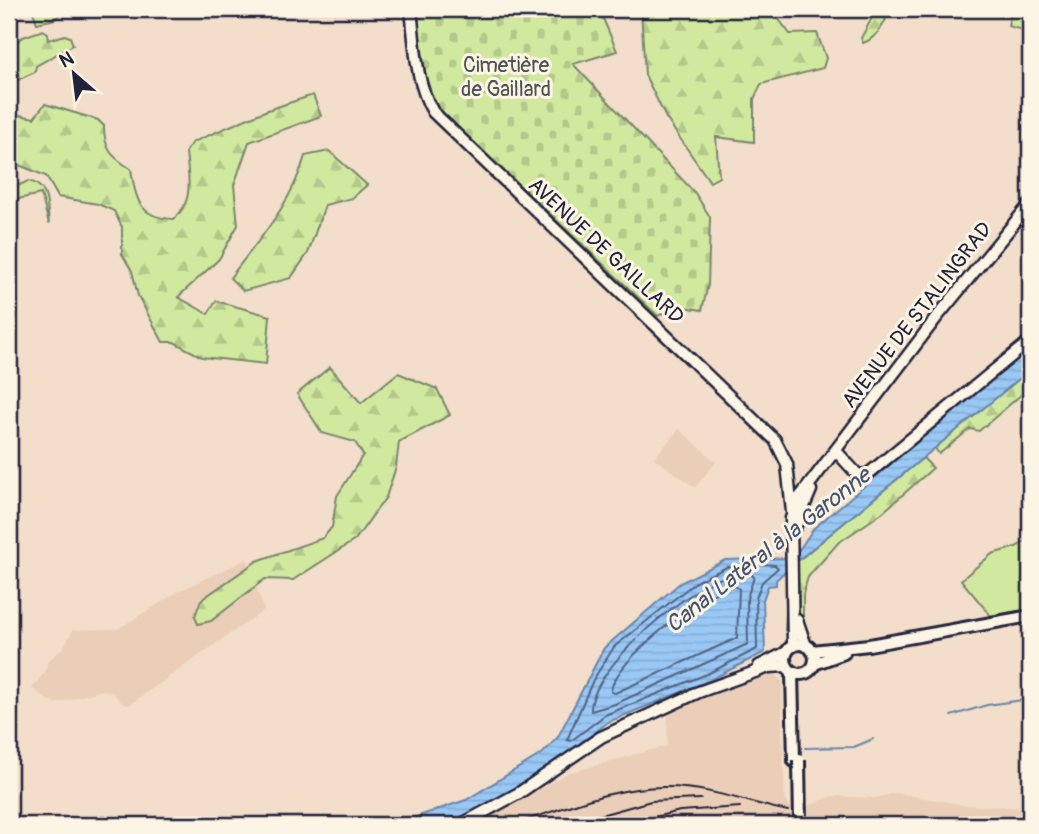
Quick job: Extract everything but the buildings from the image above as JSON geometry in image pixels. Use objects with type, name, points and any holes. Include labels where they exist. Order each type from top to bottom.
[{"type":"main road","points":[[797,760],[789,669],[790,649],[869,645],[1030,616]]},
{"type":"main road","points":[[798,825],[798,700],[805,673],[814,664],[869,645]]},
{"type":"main road","points":[[809,648],[814,664]]},
{"type":"main road","points":[[789,669],[805,673]]},
{"type":"street","name":"AVENUE DE GAILLARD","points":[[411,9],[421,83],[433,112],[775,440],[787,464],[794,517]]},
{"type":"street","name":"AVENUE DE STALINGRAD","points":[[790,649],[794,614],[794,517],[799,498],[937,317],[1030,204]]},
{"type":"street","points":[[836,451],[859,475],[869,474],[1030,341]]},
{"type":"street","name":"AVENUE DE STALINGRAD","points":[[794,517],[836,451]]},
{"type":"street","points":[[787,464],[799,498]]},
{"type":"street","name":"AVENUE DE STALINGRAD","points":[[794,614],[809,648]]},
{"type":"street","points":[[724,683],[790,649]]},
{"type":"street","points":[[460,825],[519,793],[601,737],[699,692],[769,667],[789,669]]},
{"type":"shaded area","points":[[679,429],[716,462],[695,487],[654,458]]},
{"type":"shaded area","points":[[247,559],[264,610],[129,705],[123,704],[113,693],[103,690],[54,704],[54,701],[49,701],[32,688],[45,672],[48,661],[63,648],[73,630],[118,629],[181,590]]},
{"type":"shaded area","points":[[771,670],[782,681],[785,800],[791,808],[791,825],[475,825],[568,773],[667,746],[668,713]]},
{"type":"shaded area","points":[[896,793],[964,805],[1030,808],[1030,825],[802,825],[802,809],[832,796],[875,798]]},
{"type":"green space","points":[[32,9],[66,9],[55,19],[37,23]]},
{"type":"green space","name":"Cimetière de Gaillard","points":[[416,9],[599,9],[617,51],[573,64],[695,193],[710,217],[708,285],[702,310],[678,306],[658,316],[447,117],[430,97]]},
{"type":"green space","points":[[641,9],[771,9],[790,34],[817,33],[826,58],[823,68],[761,84],[754,99],[754,142],[716,137],[719,177],[710,182],[666,118],[645,75]]},
{"type":"green space","points":[[877,9],[889,9],[886,20],[873,38],[863,43],[861,38]]},
{"type":"green space","points":[[1011,9],[1030,9],[1030,32],[1008,26]]},
{"type":"green space","points":[[43,30],[48,33],[48,40],[65,35],[70,37],[73,45],[36,66],[35,72],[9,84],[9,47],[23,37]]},
{"type":"green space","points":[[313,95],[321,116],[249,142],[234,185],[238,225],[219,259],[178,297],[208,314],[216,301],[270,316],[266,364],[202,357],[174,342],[163,342],[138,296],[132,271],[122,254],[122,227],[114,211],[98,204],[58,197],[46,176],[9,161],[9,113],[34,118],[45,104],[98,120],[104,126],[110,152],[131,169],[141,205],[153,215],[174,219],[181,212],[188,196],[186,151],[193,142],[265,111]]},
{"type":"green space","points":[[329,151],[367,185],[352,198],[325,205],[308,253],[291,278],[243,291],[230,278],[283,206],[305,156]]},
{"type":"green space","points":[[28,181],[40,187],[46,197],[49,224],[41,194],[9,201],[9,190]]},
{"type":"green space","points":[[330,367],[361,403],[398,373],[437,389],[450,415],[399,442],[396,467],[386,497],[355,540],[293,580],[265,579],[211,621],[198,624],[195,616],[201,600],[257,561],[323,538],[332,527],[337,496],[363,455],[355,442],[322,433],[297,394]]},
{"type":"green space","points":[[1030,370],[1030,387],[979,431],[970,429],[939,454],[935,448]]},
{"type":"green space","points":[[923,458],[933,468],[882,513],[838,543],[808,577],[803,594],[803,620],[785,630],[788,569]]},
{"type":"green space","points":[[1030,538],[1030,609],[991,616],[961,580],[992,554],[1016,547]]},
{"type":"water","points":[[1030,348],[1030,370],[790,567],[776,580],[776,585],[768,586],[763,600],[765,652],[710,680],[608,722],[532,781],[458,820],[444,825],[392,825],[466,800],[543,753],[558,737],[604,648],[680,583],[725,560],[789,558],[799,550],[814,528]]},
{"type":"waterway","points":[[951,716],[987,705],[1030,699]]},
{"type":"waterway","points":[[805,748],[854,747],[873,739]]},
{"type":"railway","points":[[511,825],[588,800],[647,788],[698,790],[788,811]]},
{"type":"railway","points":[[565,825],[651,801],[701,799]]},
{"type":"railway","points":[[620,825],[680,811],[740,807]]},
{"type":"railway","points":[[711,825],[800,820],[1030,818]]},
{"type":"water label","name":"Canal Latéral à la Garonne","points":[[768,550]]}]
